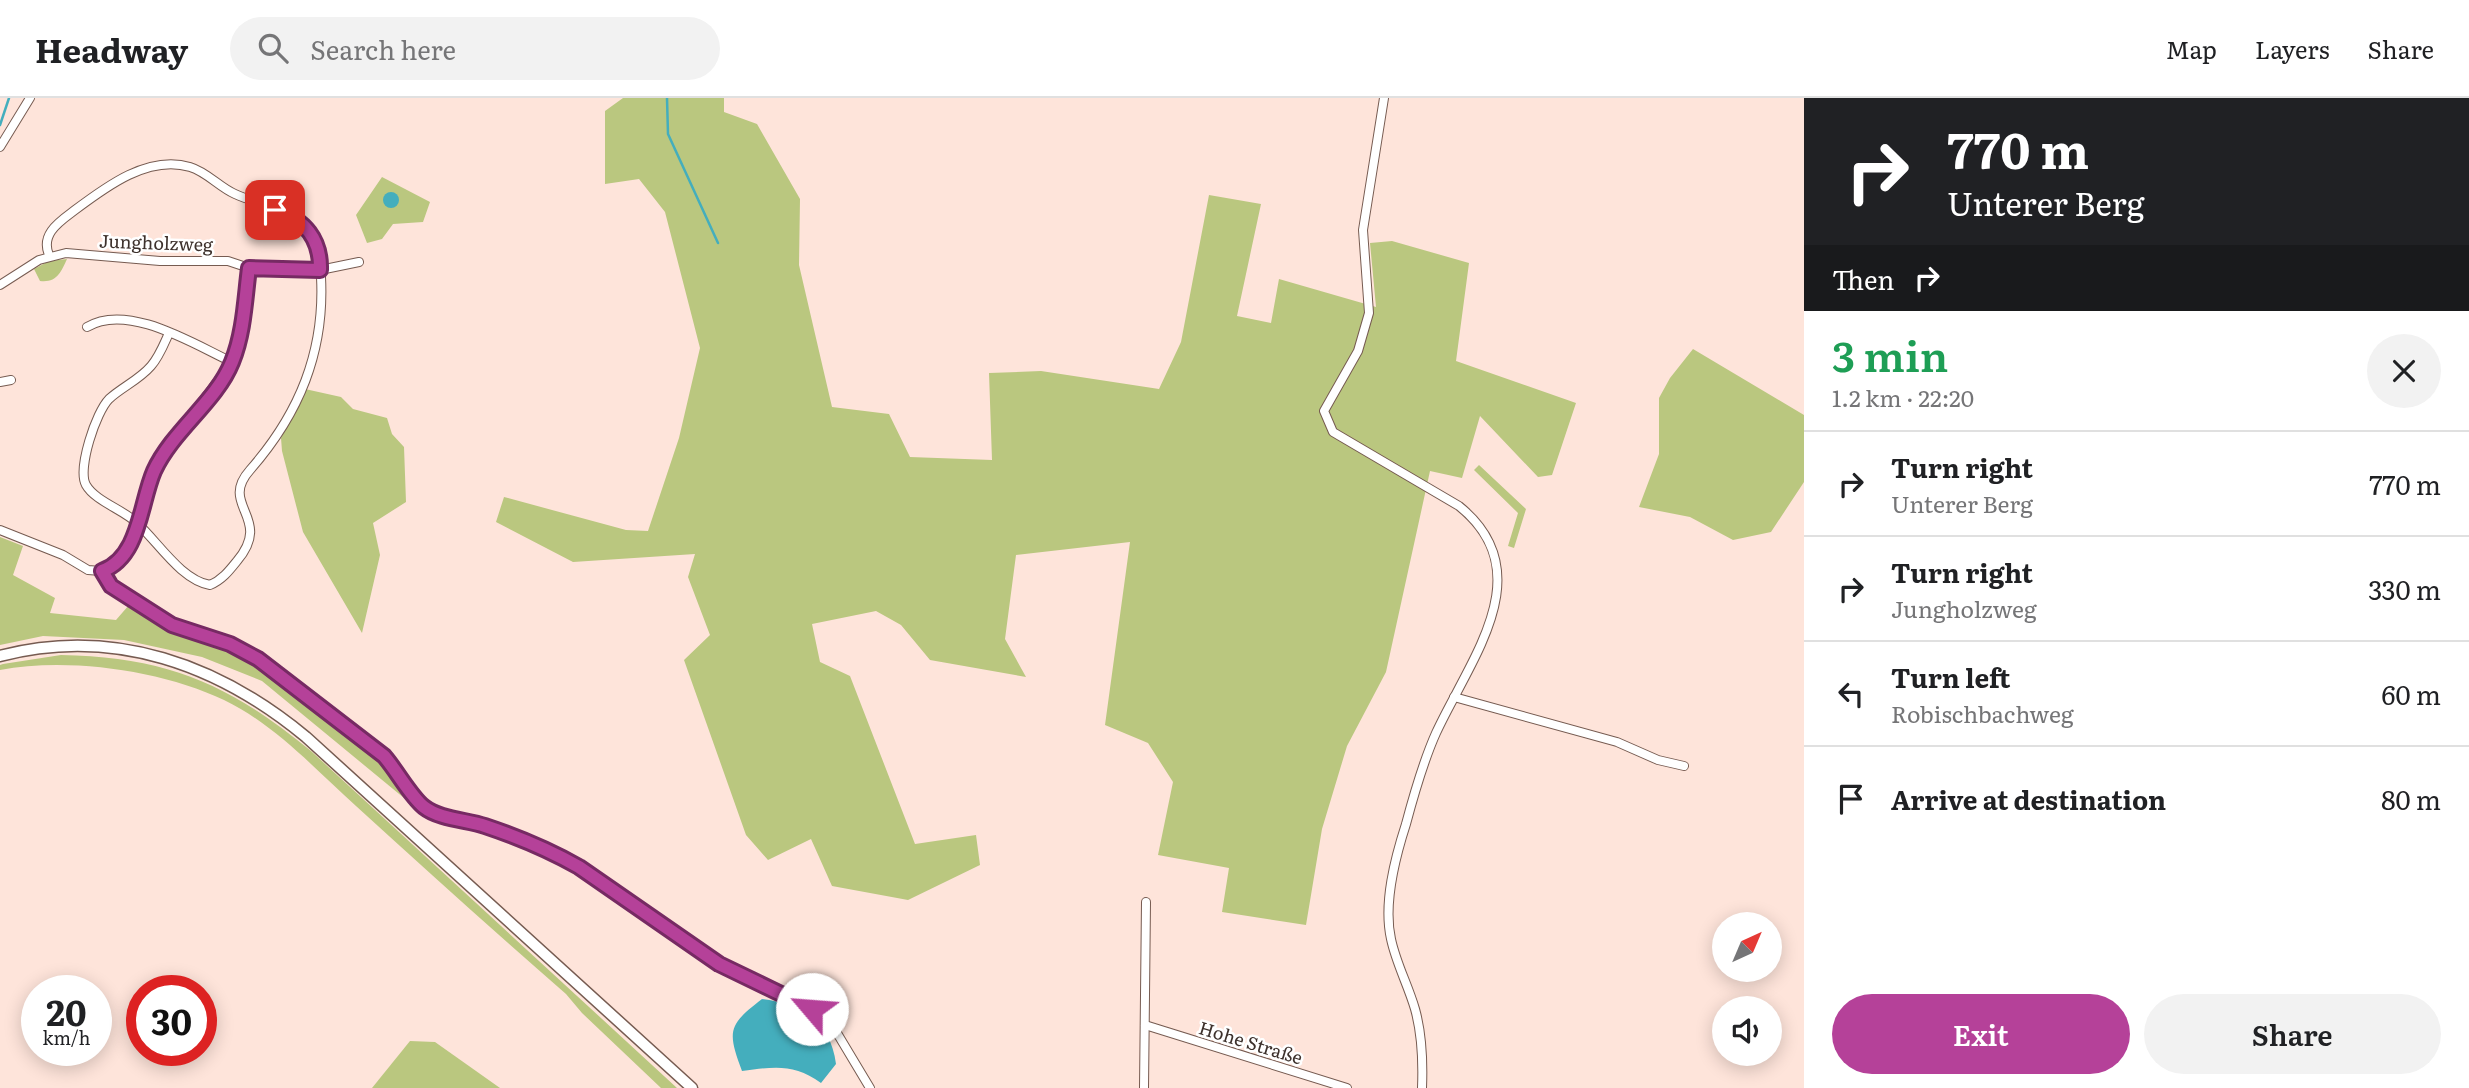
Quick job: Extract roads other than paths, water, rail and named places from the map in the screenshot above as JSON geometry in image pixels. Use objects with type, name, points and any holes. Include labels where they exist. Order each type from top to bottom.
[{"type":"highway","points":[[0,656],[72,646],[130,650],[193,667],[257,699],[306,737],[692,1088]]},
{"type":"street","points":[[0,147],[30,98]]},
{"type":"street","points":[[1384,98],[1363,230],[1369,313],[1358,351],[1324,411],[1333,432],[1458,506],[1474,519],[1495,553],[1500,575],[1496,606],[1435,735],[1395,863],[1389,918],[1391,939],[1415,1011],[1422,1088]]},
{"type":"street","points":[[49,255],[46,248],[47,237],[69,215],[126,175],[170,164],[204,172],[230,192],[295,219],[316,242],[320,252],[322,324],[316,351],[282,429],[244,477],[240,489],[242,507],[251,527],[250,546],[218,581],[210,585],[200,583],[137,523],[90,490],[84,482],[83,471],[102,408],[153,365],[169,333]]},
{"type":"street","name":"Jungholzweg","points":[[0,285],[49,255],[66,253],[160,261],[215,260],[249,268],[320,270],[359,262]]},
{"type":"street","points":[[0,530],[63,555],[88,570],[102,571],[122,558],[154,471],[167,448],[232,362],[238,345],[249,268]]},
{"type":"street","points":[[88,327],[117,320],[149,324],[232,362]]},
{"type":"street","points":[[0,382],[11,380]]},
{"type":"street","points":[[102,571],[111,586],[172,625],[230,644],[258,659],[384,756],[399,772],[414,796],[431,811],[483,825],[556,854],[719,964],[812,1009],[836,1033],[870,1088]]},
{"type":"street","points":[[1454,697],[1617,742],[1658,760],[1684,766]]},
{"type":"street","points":[[1144,1088],[1146,902]]},
{"type":"street","name":"Hohe Straße","points":[[1146,1025],[1347,1088]]},
{"type":"water","points":[[391,192],[399,200],[391,208],[383,200]]},
{"type":"water","points":[[762,999],[789,1005],[821,1026],[833,1049],[836,1064],[821,1083],[792,1069],[742,1071],[734,1047],[734,1030],[742,1016]]},
{"type":"waterway","points":[[0,125],[9,98]]},
{"type":"waterway","points":[[667,98],[668,134],[718,243]]}]
